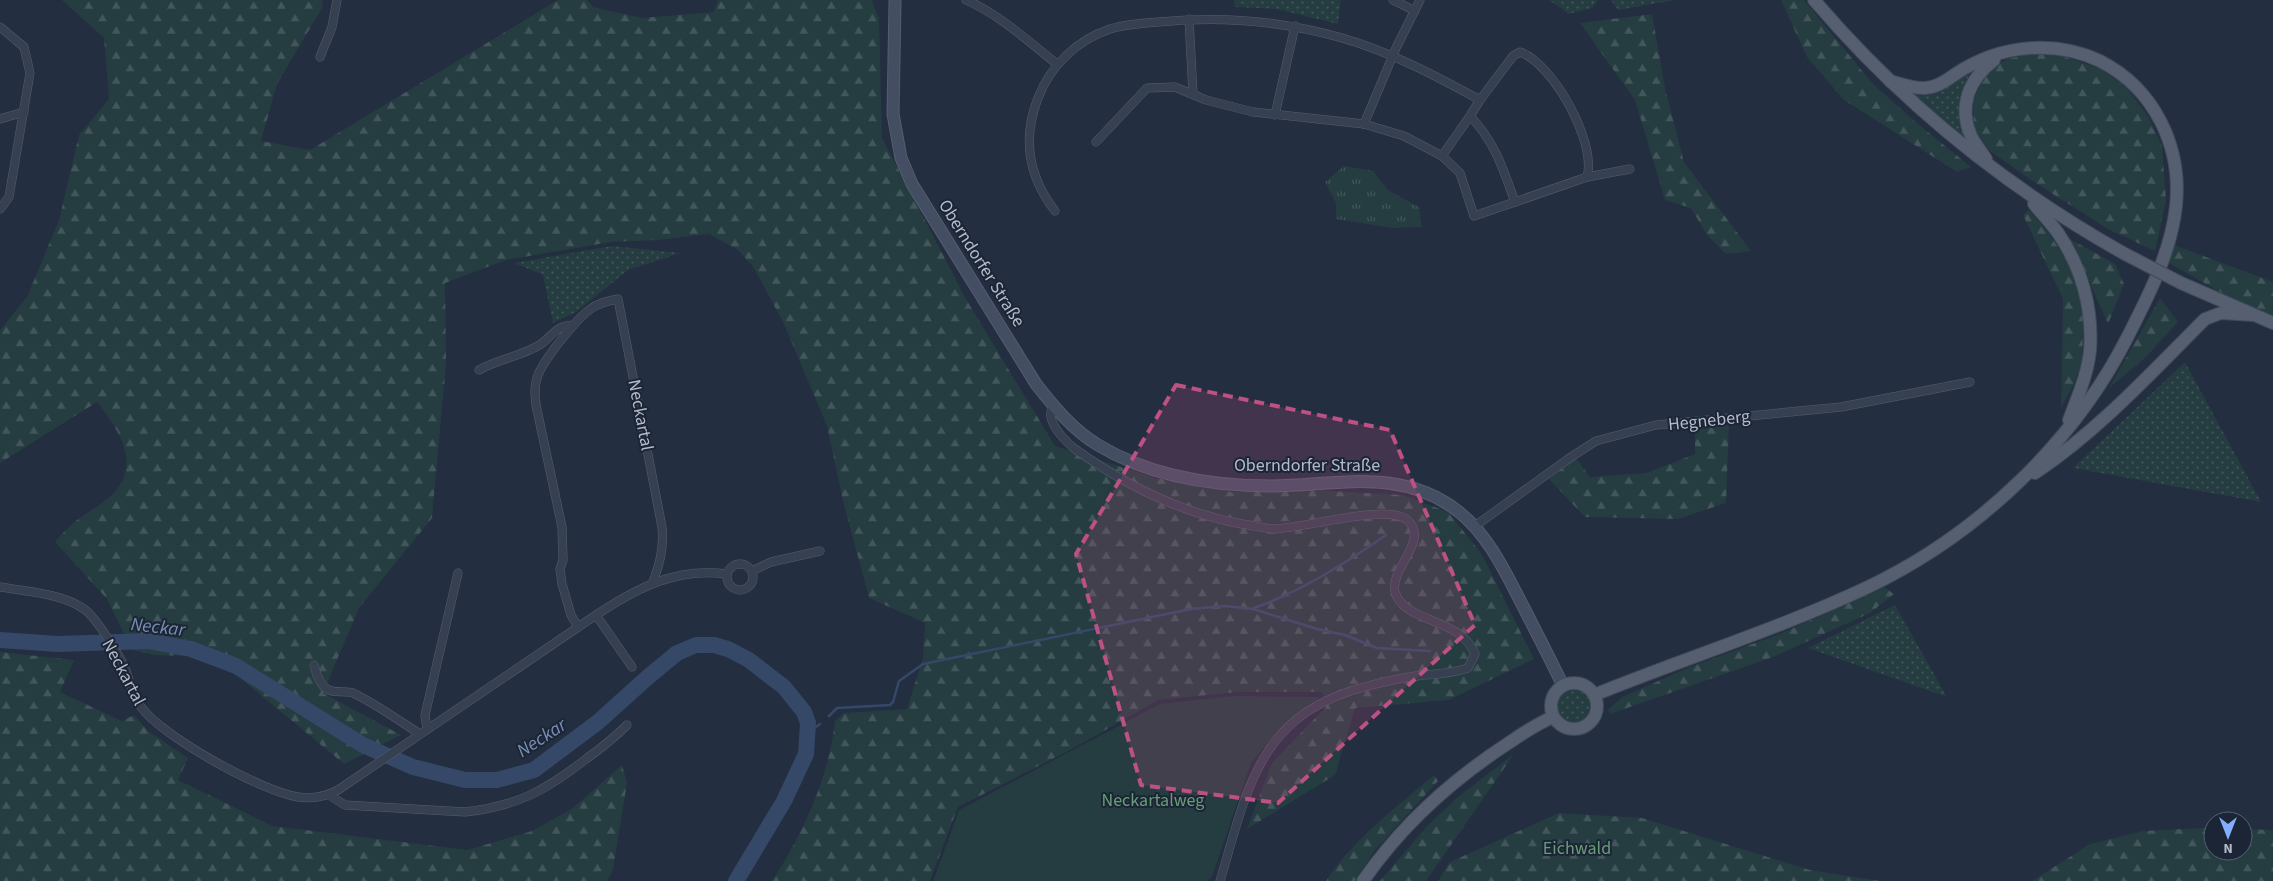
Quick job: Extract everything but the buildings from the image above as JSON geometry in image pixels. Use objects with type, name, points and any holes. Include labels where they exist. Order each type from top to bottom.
[{"type":"main road","points":[[1814,0],[1890,81],[1924,113],[2026,194],[2072,224],[2181,284],[2273,323]]},
{"type":"main road","points":[[1890,81],[1925,88],[1942,84],[1986,57],[2020,49],[2058,48],[2099,60],[2118,71],[2134,84],[2162,120],[2170,138],[2175,160],[2177,198],[2174,219],[2156,277],[2118,356],[2092,396],[2065,432],[2014,487]]},
{"type":"main road","points":[[1989,166],[1972,138],[1966,121],[1965,104],[1969,89],[1980,70],[2003,53]]},
{"type":"main road","points":[[2026,194],[2058,233],[2080,274],[2090,310],[2090,351],[2083,382],[2065,432]]},
{"type":"main road","points":[[1594,695],[1789,621],[1871,586],[1905,567],[1966,527],[2014,487],[2068,451],[2106,418],[2205,319],[2221,313],[2253,315]]},
{"type":"main road","points":[[1580,684],[1594,695],[1596,709],[1594,716],[1584,726],[1578,729],[1563,727],[1553,716],[1551,711],[1552,699],[1563,686],[1580,684]]},
{"type":"main road","points":[[1363,881],[1396,840],[1438,796],[1477,764],[1538,723],[1553,716]]},
{"type":"street","points":[[320,57],[332,27],[337,0]]},
{"type":"street","points":[[966,0],[981,6],[1057,64]]},
{"type":"street","points":[[1393,0],[1414,11]]},
{"type":"street","points":[[1364,124],[1392,56],[1420,0]]},
{"type":"street","name":"Oberndorfer Straße","points":[[896,1],[892,102],[897,141],[905,167],[912,184],[1036,384],[1053,406],[1097,444],[1122,458],[1152,469],[1200,480],[1233,484],[1272,486],[1358,482],[1398,483],[1439,498],[1475,526],[1494,552],[1563,686]]},
{"type":"street","points":[[1189,19],[1193,94]]},
{"type":"street","points":[[1055,211],[1042,194],[1032,168],[1029,142],[1030,118],[1044,84],[1057,64],[1086,40],[1110,29],[1189,19],[1241,20],[1295,26],[1343,38],[1392,56],[1436,76],[1480,100]]},
{"type":"street","points":[[1275,115],[1295,26]]},
{"type":"street","points":[[0,27],[24,47],[30,73],[9,197],[0,209]]},
{"type":"street","points":[[1442,156],[1513,56],[1520,52],[1528,55],[1541,66],[1560,91],[1576,118],[1590,168],[1587,177]]},
{"type":"street","points":[[1096,142],[1147,88],[1176,87],[1225,106],[1275,115],[1364,124],[1404,136],[1442,156],[1460,173],[1474,216],[1587,177],[1630,169]]},
{"type":"street","points":[[0,120],[24,112]]},
{"type":"street","points":[[1470,116],[1483,130],[1495,148],[1516,202]]},
{"type":"street","name":"Neckartal","points":[[578,627],[571,615],[562,584],[560,570],[563,560],[562,527],[536,406],[535,391],[542,366],[574,325],[590,309],[604,302],[618,299],[662,527],[664,544],[660,564],[653,582]]},
{"type":"street","name":"Neckartal","points":[[479,370],[494,362],[535,348],[558,328],[574,325]]},
{"type":"street","name":"Hegneberg","points":[[1475,526],[1570,457],[1596,442],[1656,425],[1841,407],[1970,382]]},
{"type":"street","points":[[1053,406],[1050,418],[1073,447],[1116,476],[1157,498],[1190,511],[1227,521],[1272,529],[1378,513],[1389,513],[1405,519],[1411,525],[1414,536],[1411,550],[1395,578],[1394,590],[1400,602],[1410,609],[1457,631],[1471,644],[1475,654],[1468,668],[1455,673],[1414,677],[1367,686],[1324,700],[1282,733],[1257,768],[1243,803],[1220,881]]},
{"type":"street","points":[[752,570],[771,562],[820,551]]},
{"type":"street","points":[[738,563],[747,565],[752,570],[752,583],[741,590],[730,586],[727,574],[731,567],[738,563]]},
{"type":"street","points":[[427,729],[426,715],[458,573]]},
{"type":"street","name":"Neckartal","points":[[0,587],[64,600],[84,609],[93,617],[125,666],[133,694],[139,705],[155,721],[185,743],[218,763],[280,793],[307,798],[328,795],[361,775],[596,615],[653,582],[671,576],[692,573],[727,574]]},
{"type":"street","points":[[596,615],[632,667]]},
{"type":"street","points":[[314,665],[315,672],[326,688],[334,691],[347,691],[360,697],[420,734]]},
{"type":"street","points":[[328,795],[345,805],[465,812],[484,810],[520,800],[548,787],[597,751],[627,725]]},
{"type":"highlighted area","points":[[1176,385],[1390,430],[1475,625],[1278,803],[1141,785],[1076,554]]},
{"type":"green space","points":[[62,0],[323,0],[322,8],[277,84],[261,141],[310,150],[558,0],[587,0],[593,7],[642,18],[713,12],[718,0],[872,0],[879,18],[882,138],[966,299],[1055,446],[1156,478],[1232,492],[1312,490],[1403,495],[1448,512],[1481,553],[1534,659],[1449,700],[1355,708],[1335,775],[1247,829],[1272,763],[1326,707],[1322,692],[1236,692],[1158,700],[1072,749],[958,807],[930,881],[772,881],[794,844],[821,784],[832,742],[835,721],[844,713],[907,709],[923,658],[925,623],[869,598],[843,501],[827,426],[784,324],[754,268],[738,250],[709,234],[657,240],[611,242],[506,260],[445,283],[446,364],[432,518],[359,608],[323,693],[401,735],[344,764],[233,672],[187,656],[155,655],[132,650],[107,599],[55,542],[74,522],[104,502],[117,489],[124,478],[126,455],[123,444],[118,432],[97,402],[0,463],[0,330],[27,297],[59,220],[79,135],[109,99],[104,38]]},
{"type":"green space","points":[[1234,0],[1341,0],[1338,24],[1276,9],[1235,7]]},
{"type":"green space","points":[[1549,0],[1597,0],[1597,2],[1592,8],[1569,14]]},
{"type":"green space","points":[[1611,0],[1676,0],[1618,10]]},
{"type":"green space","points":[[1781,0],[1804,0],[1872,83],[1918,124],[1971,167],[1957,172],[1844,100],[1807,57]]},
{"type":"green space","points":[[1652,14],[1665,88],[1684,162],[1751,251],[1726,254],[1707,235],[1691,208],[1665,200],[1635,100],[1580,23]]},
{"type":"green space","points":[[2035,53],[2065,57],[2101,69],[2127,88],[2148,116],[2162,146],[2166,201],[2155,251],[2108,229],[2034,182],[1990,151],[1974,128],[1973,104],[1983,75],[2007,59]]},
{"type":"green space","points":[[1974,67],[1961,94],[1959,110],[1966,139],[1912,92]]},
{"type":"green space","points":[[1344,166],[1373,171],[1388,190],[1419,207],[1422,227],[1392,228],[1336,219],[1336,203],[1325,182]]},
{"type":"green space","points":[[2029,210],[2049,233],[2072,269],[2084,303],[2082,360],[2075,382],[2061,408],[2063,299],[2023,215]]},
{"type":"green space","points":[[2070,239],[2115,264],[2124,284],[2108,324]]},
{"type":"green space","points":[[2174,245],[2273,282],[2273,315],[2238,302],[2167,262]]},
{"type":"green space","points":[[612,246],[681,253],[628,270],[576,312],[553,323],[543,275],[514,263]]},
{"type":"green space","points":[[2160,298],[2178,322],[2143,360],[2109,388]]},
{"type":"green space","points":[[2185,362],[2261,502],[2073,468]]},
{"type":"green space","points":[[1729,425],[1726,503],[1678,519],[1585,517],[1549,479],[1576,458],[1590,477],[1646,473],[1695,454],[1695,426]]},
{"type":"green space","points":[[1884,587],[1894,594],[1870,613],[1773,657],[1610,714],[1608,710],[1622,697],[1690,667],[1782,633]]},
{"type":"green space","points":[[1895,605],[1947,697],[1808,648]]},
{"type":"green space","points":[[0,652],[74,660],[60,692],[122,721],[134,715],[148,731],[188,758],[178,780],[273,826],[467,850],[532,831],[573,808],[622,765],[627,783],[613,870],[607,881],[0,881]]},
{"type":"green space","points":[[1573,688],[1586,693],[1591,706],[1586,719],[1573,724],[1560,719],[1555,706],[1560,693]]},
{"type":"green space","name":"Neckartalweg","points":[[1233,696],[1320,697],[1276,733],[1251,763],[1212,877],[1207,881],[933,881],[959,810],[1160,704]]},
{"type":"green space","points":[[1514,754],[1426,881],[1380,881],[1427,826],[1459,796]]},
{"type":"green space","points":[[1434,775],[1438,781],[1375,850],[1355,881],[1326,881],[1362,837]]},
{"type":"green space","name":"Eichwald","points":[[1559,813],[1642,818],[1810,870],[1880,881],[1438,881],[1450,862]]},
{"type":"green space","points":[[2203,828],[2203,861],[2253,861],[2253,829],[2273,830],[2273,881],[2032,881],[2090,844],[2143,831]]},
{"type":"waterway","points":[[1254,608],[1289,594],[1322,576],[1386,535]]},
{"type":"waterway","points":[[829,716],[837,708],[890,705],[893,702],[899,681],[923,664],[1191,609],[1225,606],[1253,609],[1317,629],[1345,635],[1377,648],[1430,651]]},
{"type":"waterway","name":"Neckar","points":[[0,640],[58,644],[148,641],[191,649],[236,666],[363,745],[413,767],[465,780],[497,780],[534,770],[598,722],[677,653],[696,645],[714,645],[728,649],[749,660],[784,687],[804,712],[808,723],[806,754],[784,801],[736,881]]},
{"type":"waterway","points":[[808,733],[820,724]]}]
